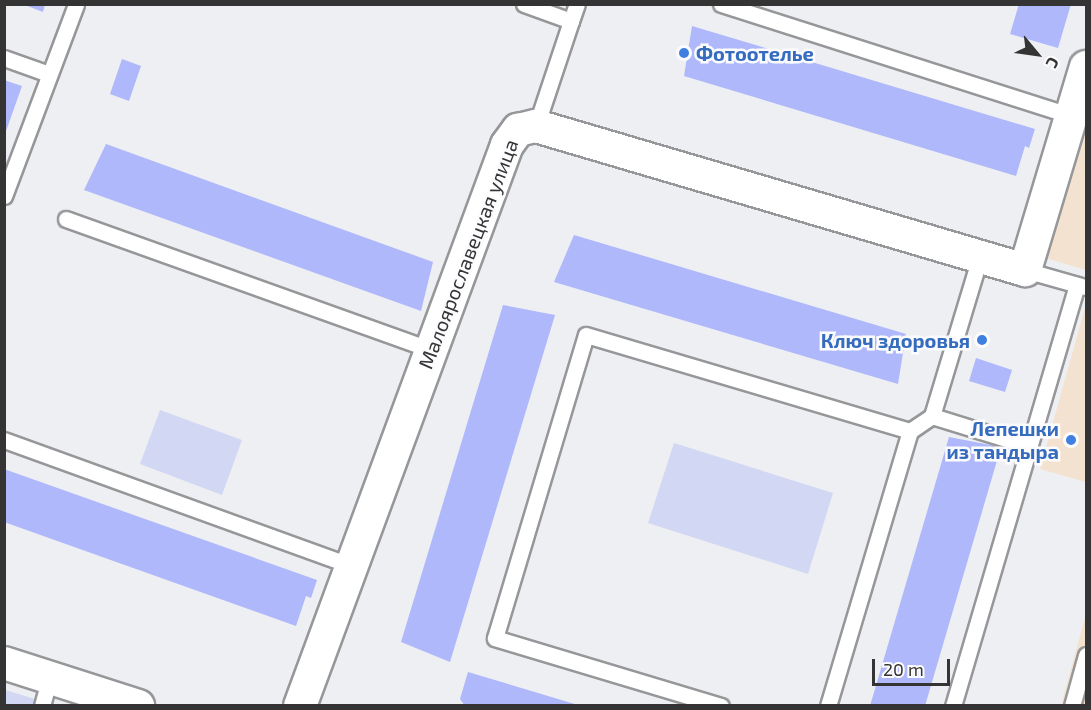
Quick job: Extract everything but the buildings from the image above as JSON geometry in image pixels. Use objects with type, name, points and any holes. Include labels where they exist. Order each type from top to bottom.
[{"type":"street","points":[[1025,270],[1086,67]]},
{"type":"street","name":"Малоярославецкая улица","points":[[300,705],[507,145],[518,130],[536,126],[1025,270]]},
{"type":"street","points":[[4,663],[46,691],[138,705]]},
{"type":"lane","points":[[4,196],[11,156],[49,74],[76,4]]},
{"type":"lane","points":[[524,4],[571,21]]},
{"type":"lane","points":[[536,126],[577,4]]},
{"type":"lane","points":[[722,4],[1071,116]]},
{"type":"lane","points":[[4,58],[49,74]]},
{"type":"lane","points":[[66,219],[430,349]]},
{"type":"lane","points":[[828,705],[910,431],[932,416],[980,257]]},
{"type":"lane","points":[[952,705],[1029,446],[1082,286],[1025,270]]},
{"type":"lane","points":[[721,705],[495,638],[586,335],[910,431]]},
{"type":"lane","points":[[932,416],[1029,446]]},
{"type":"lane","points":[[4,440],[352,566]]},
{"type":"lane","points":[[1072,705],[1086,655]]},
{"type":"shaded area","points":[[1086,112],[1086,270],[1042,257]]},
{"type":"shaded area","points":[[1086,304],[1086,482],[1040,469]]},
{"type":"shaded area","points":[[160,410],[242,440],[222,495],[140,464]]},
{"type":"shaded area","points":[[674,443],[833,493],[808,574],[648,523]]},
{"type":"shaded area","points":[[1086,614],[1086,705],[1061,705]]},
{"type":"shaded area","points":[[5,690],[55,705],[5,705]]},
{"type":"place","name":"Фотоотелье","points":[[684,53]]},
{"type":"place","name":"Ключ здоровья","points":[[982,340]]},
{"type":"place","name":"Лепешки из тандыра","points":[[1071,440]]}]
